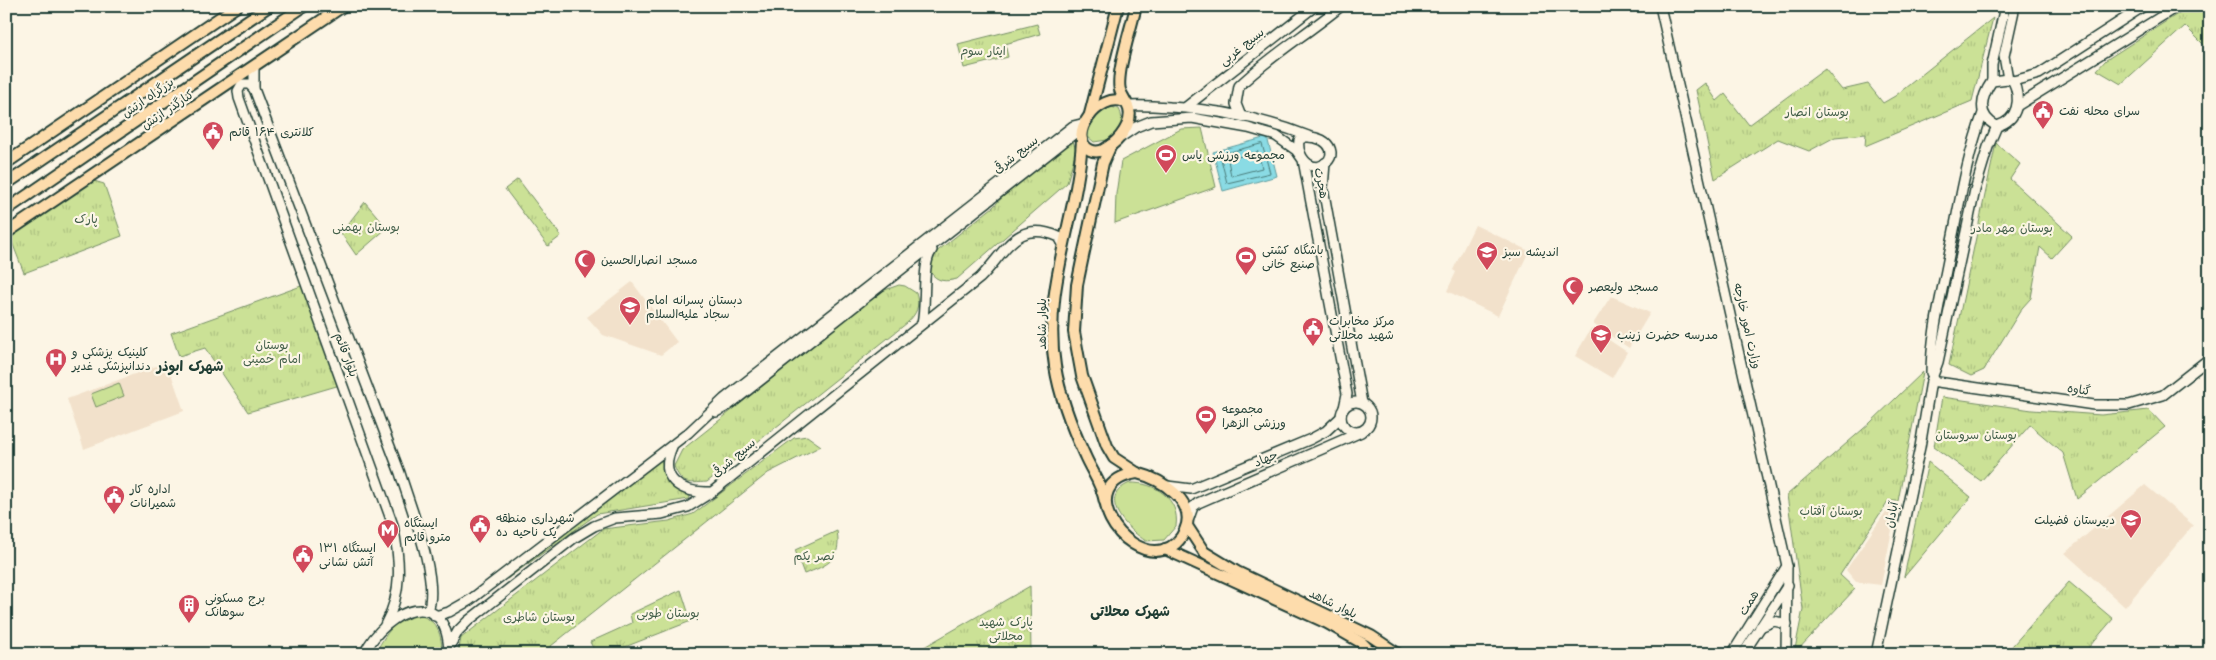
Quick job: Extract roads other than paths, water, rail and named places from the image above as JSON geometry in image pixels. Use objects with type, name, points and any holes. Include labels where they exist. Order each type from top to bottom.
[{"type":"main road","points":[[6,163],[237,6]]},
{"type":"main road","name":"بزرگراه ارتش","points":[[6,184],[269,6]]},
{"type":"main road","name":"بزرگراه ارتش","points":[[6,210],[304,6]]},
{"type":"main road","name":"کنارگذر ارتش","points":[[6,233],[58,197],[115,162],[343,6]]},
{"type":"main road","name":"بلوار شاهد","points":[[1105,502],[1102,488],[1086,458],[1066,411],[1055,364],[1052,319],[1055,282],[1081,166],[1084,128],[1118,6]]},
{"type":"main road","points":[[1136,6],[1120,71],[1118,88],[1126,104],[1128,121],[1103,163],[1080,269],[1074,332],[1082,376],[1107,446],[1114,458],[1137,473],[1165,486],[1180,500],[1188,522],[1179,542],[1165,549],[1153,551],[1145,549],[1121,533],[1110,517],[1105,502],[1106,494],[1119,478],[1124,475],[1137,473]]},
{"type":"main road","name":"بسیج غربی","points":[[1186,108],[1315,6]]},
{"type":"main road","points":[[1240,114],[1236,104],[1239,86],[1280,51],[1312,30],[1341,6]]},
{"type":"main road","name":"وزارت امور خارجه","points":[[1660,6],[1787,566],[1786,654]]},
{"type":"main road","points":[[2005,6],[1992,65],[1992,81],[1983,97],[1983,113],[1990,123],[1997,126],[2008,119],[2017,106],[2019,96],[2010,80],[2004,56],[2015,6]]},
{"type":"main road","points":[[1992,81],[2010,80],[2038,74],[2144,6]]},
{"type":"main road","points":[[2017,106],[2178,6]]},
{"type":"main road","points":[[254,68],[254,89]]},
{"type":"main road","points":[[239,98],[238,90],[242,84],[250,84],[254,89]]},
{"type":"main road","points":[[223,88],[232,89],[239,98]]},
{"type":"main road","name":"بلوار قائم","points":[[254,89],[400,473],[428,569],[432,591],[431,614]]},
{"type":"main road","name":"بلوار قائم","points":[[239,98],[393,525],[400,580],[394,609],[386,625]]},
{"type":"main road","points":[[1115,142],[1100,151],[1094,151],[1084,144],[1084,128],[1101,104],[1117,100],[1126,104],[1240,114],[1274,123],[1322,139],[1329,145],[1330,155],[1325,164],[1311,166],[1303,160],[1299,151],[1300,140],[1311,136]]},
{"type":"main road","name":"آبادان","points":[[1876,654],[1920,447],[1931,381],[1931,358],[1942,290],[1971,146],[1983,113]]},
{"type":"main road","name":"هجرت","points":[[1115,142],[1136,127],[1150,121],[1192,118],[1248,128],[1276,136],[1291,145],[1303,160],[1346,394],[1343,412]]},
{"type":"main road","name":"بسیج شرقی","points":[[888,275],[938,242],[1073,126],[1084,128]]},
{"type":"main road","name":"آبادان","points":[[1931,381],[1938,362],[1975,190],[1988,147],[1997,126]]},
{"type":"main road","name":"هجرت","points":[[1325,164],[1323,188],[1362,403]]},
{"type":"main road","name":"بسیج شرقی","points":[[386,625],[402,613],[412,610],[431,614],[449,612],[470,600],[707,417],[729,406],[888,275],[998,190]]},
{"type":"main road","points":[[6,226],[58,197]]},
{"type":"main road","name":"بسیج شرقی","points":[[449,650],[458,631],[479,612],[574,538],[594,526],[615,518],[662,514],[688,507],[712,492],[980,278],[997,261],[1011,241],[1023,234],[1036,230],[1059,237],[1063,244]]},
{"type":"main road","points":[[922,324],[926,300],[926,257],[938,242]]},
{"type":"main road","name":"گناوه","points":[[1931,381],[2094,404],[2129,406],[2162,395],[2210,358]]},
{"type":"main road","points":[[1352,402],[1362,403],[1369,408],[1372,417],[1369,426],[1361,432],[1347,430],[1343,412],[1352,402]]},
{"type":"main road","name":"جهاد","points":[[1165,486],[1191,489],[1311,439],[1326,431],[1343,412]]},
{"type":"main road","name":"جهاد","points":[[1188,522],[1193,507],[1198,503],[1361,432]]},
{"type":"main road","points":[[673,444],[666,460],[667,470],[674,480],[683,490],[697,493],[712,492]]},
{"type":"main road","name":"بلوار شاهد","points":[[1188,522],[1204,552],[1237,572],[1371,636],[1398,654]]},
{"type":"main road","name":"بلوار شاهد","points":[[1165,549],[1327,623],[1362,643],[1373,654]]},
{"type":"main road","name":"همت","points":[[1732,654],[1787,566]]},
{"type":"main road","name":"همت","points":[[1743,654],[1788,585]]},
{"type":"main road","points":[[470,600],[472,608],[479,612]]},
{"type":"main road","points":[[431,614],[445,628],[449,650]]},
{"type":"main road","points":[[1760,628],[1774,621],[1787,624]]},
{"type":"main road","points":[[364,654],[376,634],[386,625]]},
{"type":"water","points":[[1267,137],[1277,176],[1223,191],[1213,152]]},
{"type":"place","name":"سرای محله نفت","points":[[2043,130]]},
{"type":"place","name":"کلانتری ۱۶۴ قائم","points":[[213,151]]},
{"type":"place","name":"مجموعه ورزشی یاس","points":[[1166,174]]},
{"type":"place","name":"اندیشه سبز","points":[[1487,271]]},
{"type":"place","name":"باشگاه کشتی صنیع خانی","points":[[1246,276]]},
{"type":"place","name":"مسجد انصارالحسین","points":[[585,279]]},
{"type":"place","name":"مسجد ولیعصر","points":[[1573,306]]},
{"type":"place","name":"دبستان پسرانه امام سجاد علیه‌السلام","points":[[630,326]]},
{"type":"place","name":"مرکز مخابرات شهید محلاتی","points":[[1313,347]]},
{"type":"place","name":"مدرسه حضرت زینب","points":[[1601,354]]},
{"type":"place","name":"کلینیک پزشکی و دندانپزشکی غدیر","points":[[56,378]]},
{"type":"place","name":"مجموعه ورزشی الزهرا","points":[[1206,435]]},
{"type":"place","name":"اداره کار شمیرانات","points":[[114,515]]},
{"type":"place","name":"دبیرستان فضیلت","points":[[2131,539]]},
{"type":"place","name":"شهرداری منطقه یک ناحیه ده","points":[[480,544]]},
{"type":"place","name":"ایستگاه مترو قائم","points":[[388,549]]},
{"type":"place","name":"ایستگاه ۱۳۱ آتش نشانی","points":[[303,574]]},
{"type":"place","name":"برج مسکونی سوهانک","points":[[189,624]]},
{"type":"district","name":"شهرک ابوذر","points":[[190,367]]},
{"type":"district","name":"شهرک محلاتی","points":[[1130,612]]},
{"type":"park label","name":"ایثار سوم","points":[[983,51]]},
{"type":"park label","name":"بوستان انصار","points":[[1817,112]]},
{"type":"park label","name":"پارک","points":[[86,219]]},
{"type":"park label","name":"بوستان بهمنی","points":[[366,227]]},
{"type":"park label","name":"بوستان مهر مادر","points":[[2012,228]]},
{"type":"park label","name":"بوستان امام خمینی","points":[[272,352]]},
{"type":"park label","name":"بوستان سروستان","points":[[1976,435]]},
{"type":"park label","name":"بوستان آفتاب","points":[[1831,511]]},
{"type":"park label","name":"نصر یکم","points":[[814,556]]},
{"type":"park label","name":"بوستان طوبی","points":[[668,613]]},
{"type":"park label","name":"بوستان شاطری","points":[[539,617]]},
{"type":"park label","name":"پارک شهید محلاتی","points":[[1006,629]]}]
